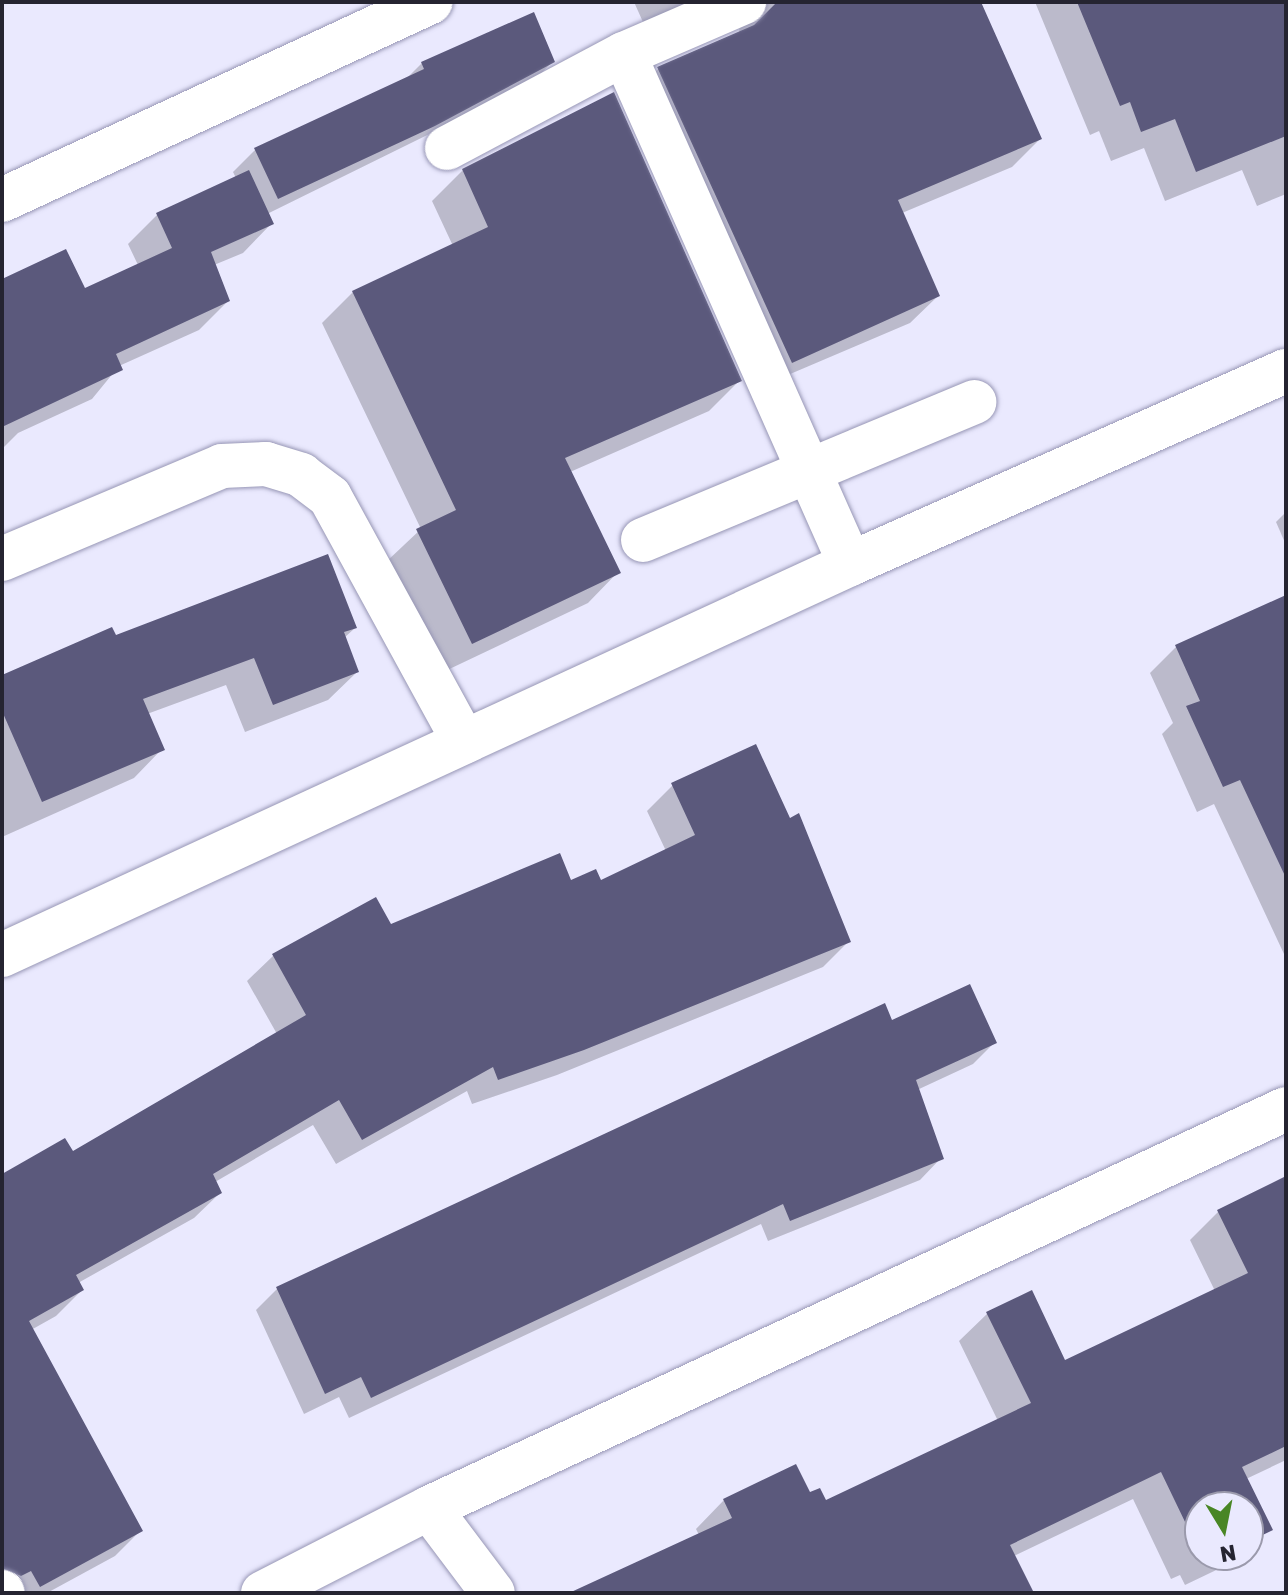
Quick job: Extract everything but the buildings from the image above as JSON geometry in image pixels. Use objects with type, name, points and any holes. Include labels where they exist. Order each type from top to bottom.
[{"type":"street","points":[[2,200],[430,2]]},
{"type":"street","points":[[447,148],[624,54],[744,2]]},
{"type":"street","points":[[624,54],[850,564]]},
{"type":"street","points":[[2,955],[850,564],[1286,371]]},
{"type":"street","points":[[643,540],[974,402]]},
{"type":"street","points":[[2,559],[222,466],[266,464],[301,475],[330,497],[464,742]]},
{"type":"street","points":[[263,1593],[429,1508],[1286,1109]]},
{"type":"street","points":[[429,1508],[493,1593]]}]
